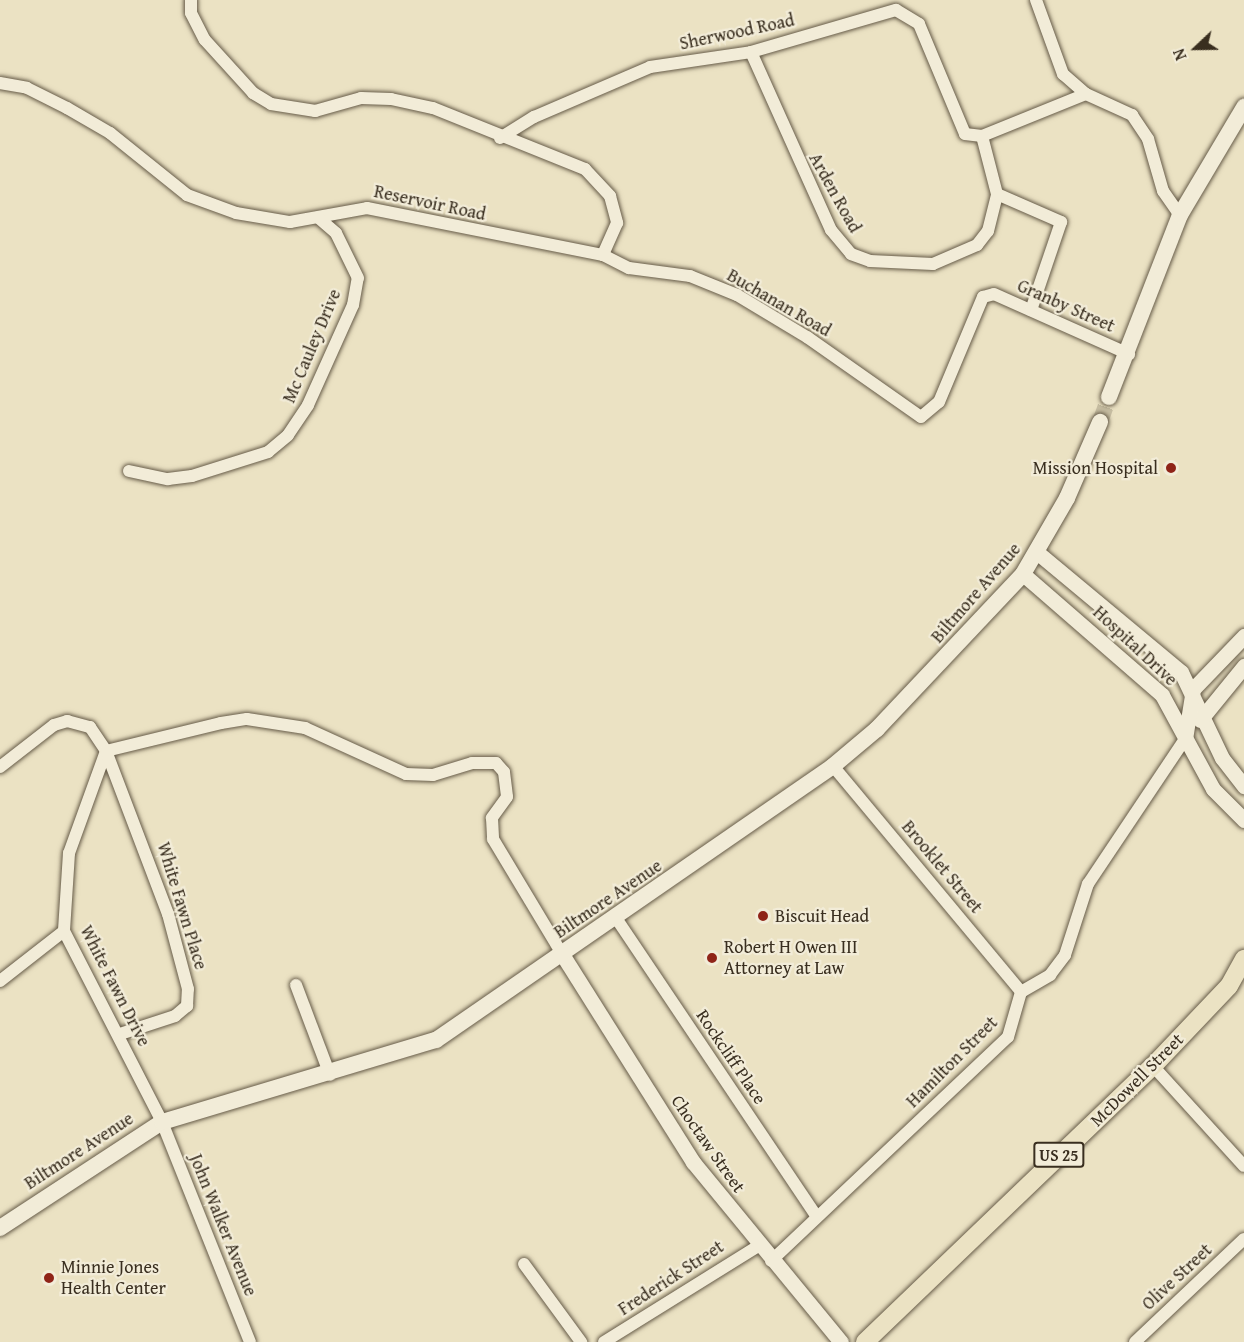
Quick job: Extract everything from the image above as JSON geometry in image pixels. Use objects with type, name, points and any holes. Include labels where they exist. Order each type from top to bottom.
[{"type":"main road","points":[[1109,397],[1129,354],[1180,215],[1244,107]]},
{"type":"main road","name":"Biltmore Avenue","points":[[0,1228],[162,1122],[330,1075],[436,1040],[616,918],[832,766],[877,729],[1023,574],[1038,554],[1100,422]]},
{"type":"main road","name":"McDowell Street","points":[[865,1342],[1154,1066],[1229,986],[1244,959]]},
{"type":"street","points":[[190,0],[191,13],[206,40],[253,93],[271,104],[315,111],[361,98],[391,99],[433,108],[500,138],[585,169],[610,196],[617,223],[603,255]]},
{"type":"street","points":[[1036,0],[1059,67],[1086,94],[1132,115],[1151,147],[1163,191],[1180,215]]},
{"type":"street","name":"Sherwood Road","points":[[500,138],[534,117],[650,67],[751,52],[890,10],[905,12],[919,24],[958,126],[965,134],[982,136]]},
{"type":"street","name":"Arden Road","points":[[751,52],[831,230],[852,254],[910,266],[962,254],[988,231],[998,194]]},
{"type":"street","name":"Reservoir Road","points":[[0,84],[27,88],[110,133],[187,195],[236,213],[290,222],[367,208],[603,255]]},
{"type":"street","points":[[1031,310],[1061,222],[998,194],[982,136],[1086,94]]},
{"type":"street","name":"Mc Cauley Drive","points":[[129,471],[168,479],[192,476],[268,452],[288,435],[313,395],[352,305],[358,278],[336,233],[319,218]]},
{"type":"street","name":"Buchanan Road","points":[[603,255],[629,268],[690,276],[736,295],[921,417]]},
{"type":"street","name":"Granby Street","points":[[921,417],[939,402],[983,297],[994,294],[1129,354]]},
{"type":"street","name":"Hospital Drive","points":[[1038,554],[1181,672],[1193,689],[1222,758],[1244,786]]},
{"type":"street","name":"Hospital Drive","points":[[1023,574],[1162,696],[1213,789],[1244,820]]},
{"type":"street","points":[[1185,739],[1193,689],[1244,636]]},
{"type":"street","points":[[1022,992],[1050,975],[1065,955],[1088,884],[1185,739],[1244,666]]},
{"type":"street","points":[[0,767],[67,721],[90,727],[106,751],[247,719],[305,728],[406,774],[433,775],[472,763],[496,763],[504,772],[507,797],[492,818],[493,839],[562,954]]},
{"type":"street","name":"White Fawn Drive","points":[[106,751],[69,853],[64,932],[120,1034],[162,1122]]},
{"type":"street","name":"White Fawn Place","points":[[106,751],[168,914],[188,989],[187,1006],[175,1016],[120,1034]]},
{"type":"street","name":"Brooklet Street","points":[[832,766],[1022,992]]},
{"type":"street","name":"Rockcliff Place","points":[[616,918],[816,1216]]},
{"type":"street","points":[[0,981],[64,932]]},
{"type":"street","name":"Choctaw Street","points":[[562,954],[690,1158],[758,1246],[841,1342]]},
{"type":"street","points":[[296,985],[330,1075]]},
{"type":"street","name":"Hamilton Street","points":[[771,1261],[1008,1037],[1022,992]]},
{"type":"street","points":[[1154,1066],[1244,1166]]},
{"type":"street","name":"John Walker Avenue","points":[[162,1122],[250,1342]]},
{"type":"street","name":"Olive Street","points":[[1135,1342],[1244,1239]]},
{"type":"street","name":"Frederick Street","points":[[604,1342],[758,1246]]},
{"type":"street","points":[[524,1264],[580,1342]]},
{"type":"tunnel","points":[[1100,422],[1109,397]]},
{"type":"place","name":"Mission Hospital","points":[[1171,468]]},
{"type":"place","name":"Biscuit Head","points":[[763,916]]},
{"type":"place","name":"Robert H Owen III Attorney at Law","points":[[712,958]]},
{"type":"place","name":"Minnie Jones Health Center","points":[[49,1278]]}]
